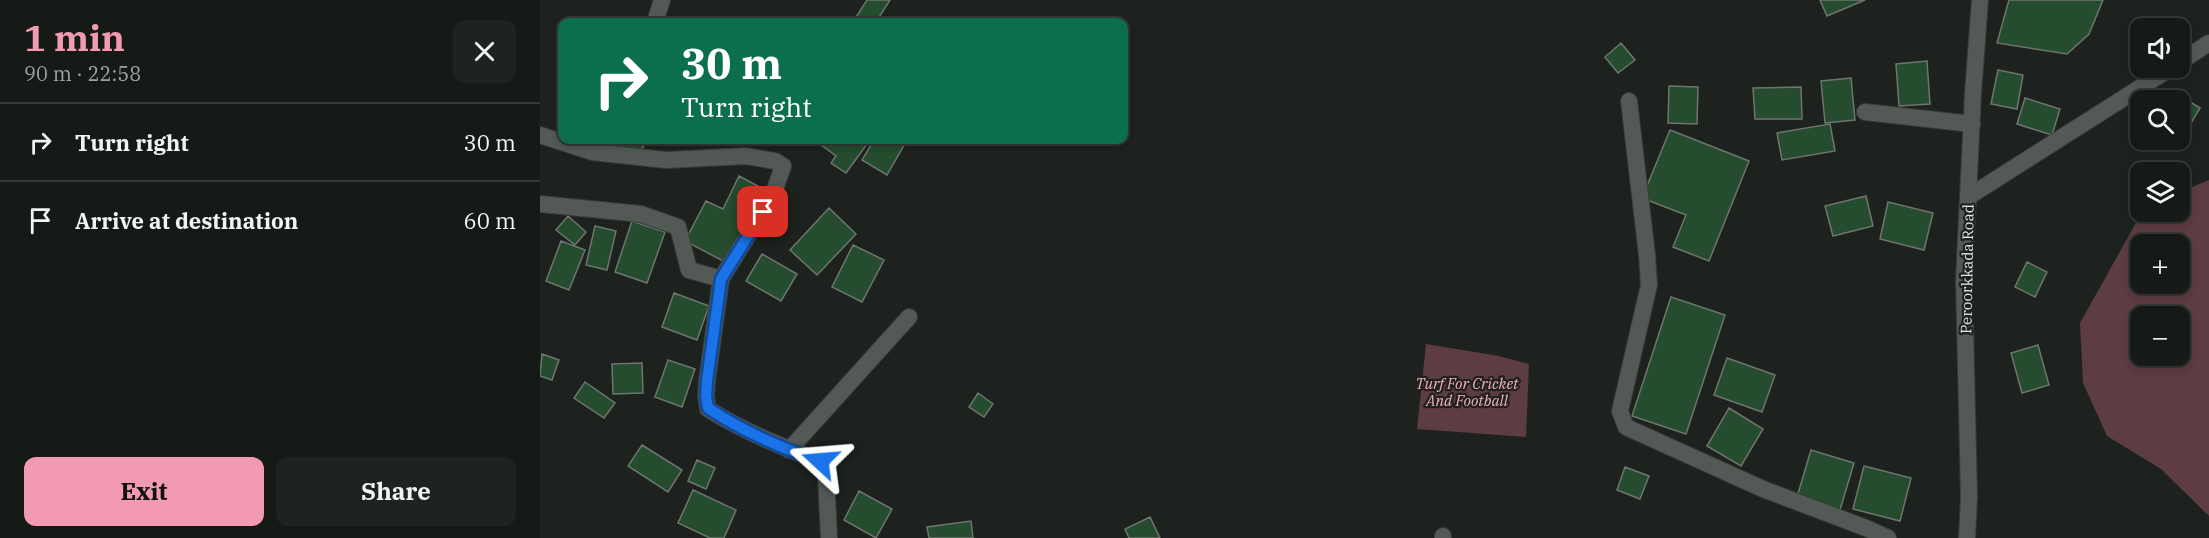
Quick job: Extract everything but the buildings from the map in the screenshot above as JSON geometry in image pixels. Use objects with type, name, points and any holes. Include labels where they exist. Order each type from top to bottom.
[{"type":"street","points":[[656,18],[662,0]]},
{"type":"street","name":"Peroorkkada Road","points":[[1967,538],[1969,497],[1964,281],[1980,0]]},
{"type":"street","points":[[2190,55],[2209,43]]},
{"type":"street","points":[[1968,198],[2155,78]]},
{"type":"street","points":[[1629,101],[1649,285],[1620,411],[1626,427],[1763,489],[1888,538]]},
{"type":"street","points":[[1865,112],[1972,124]]},
{"type":"street","points":[[540,135],[558,141]]},
{"type":"street","points":[[568,144],[592,152],[603,146],[666,160],[746,156],[775,161],[783,166],[773,195],[721,279],[706,396],[708,408],[728,422],[789,450],[820,461],[826,475],[829,538]]},
{"type":"street","points":[[540,204],[642,214],[678,227],[689,270],[721,279]]},
{"type":"street","points":[[789,450],[909,317]]},
{"type":"green space","points":[[2209,180],[2209,516],[2161,469],[2107,436],[2083,383],[2080,323],[2136,222],[2190,222],[2190,188]]},
{"type":"green space","name":"Turf For Cricket And Football","points":[[1426,344],[1499,356],[1529,364],[1526,437],[1417,429]]},
{"type":"route","points":[[763,212],[721,279],[707,381],[708,408],[728,422],[789,450],[820,461]]}]
